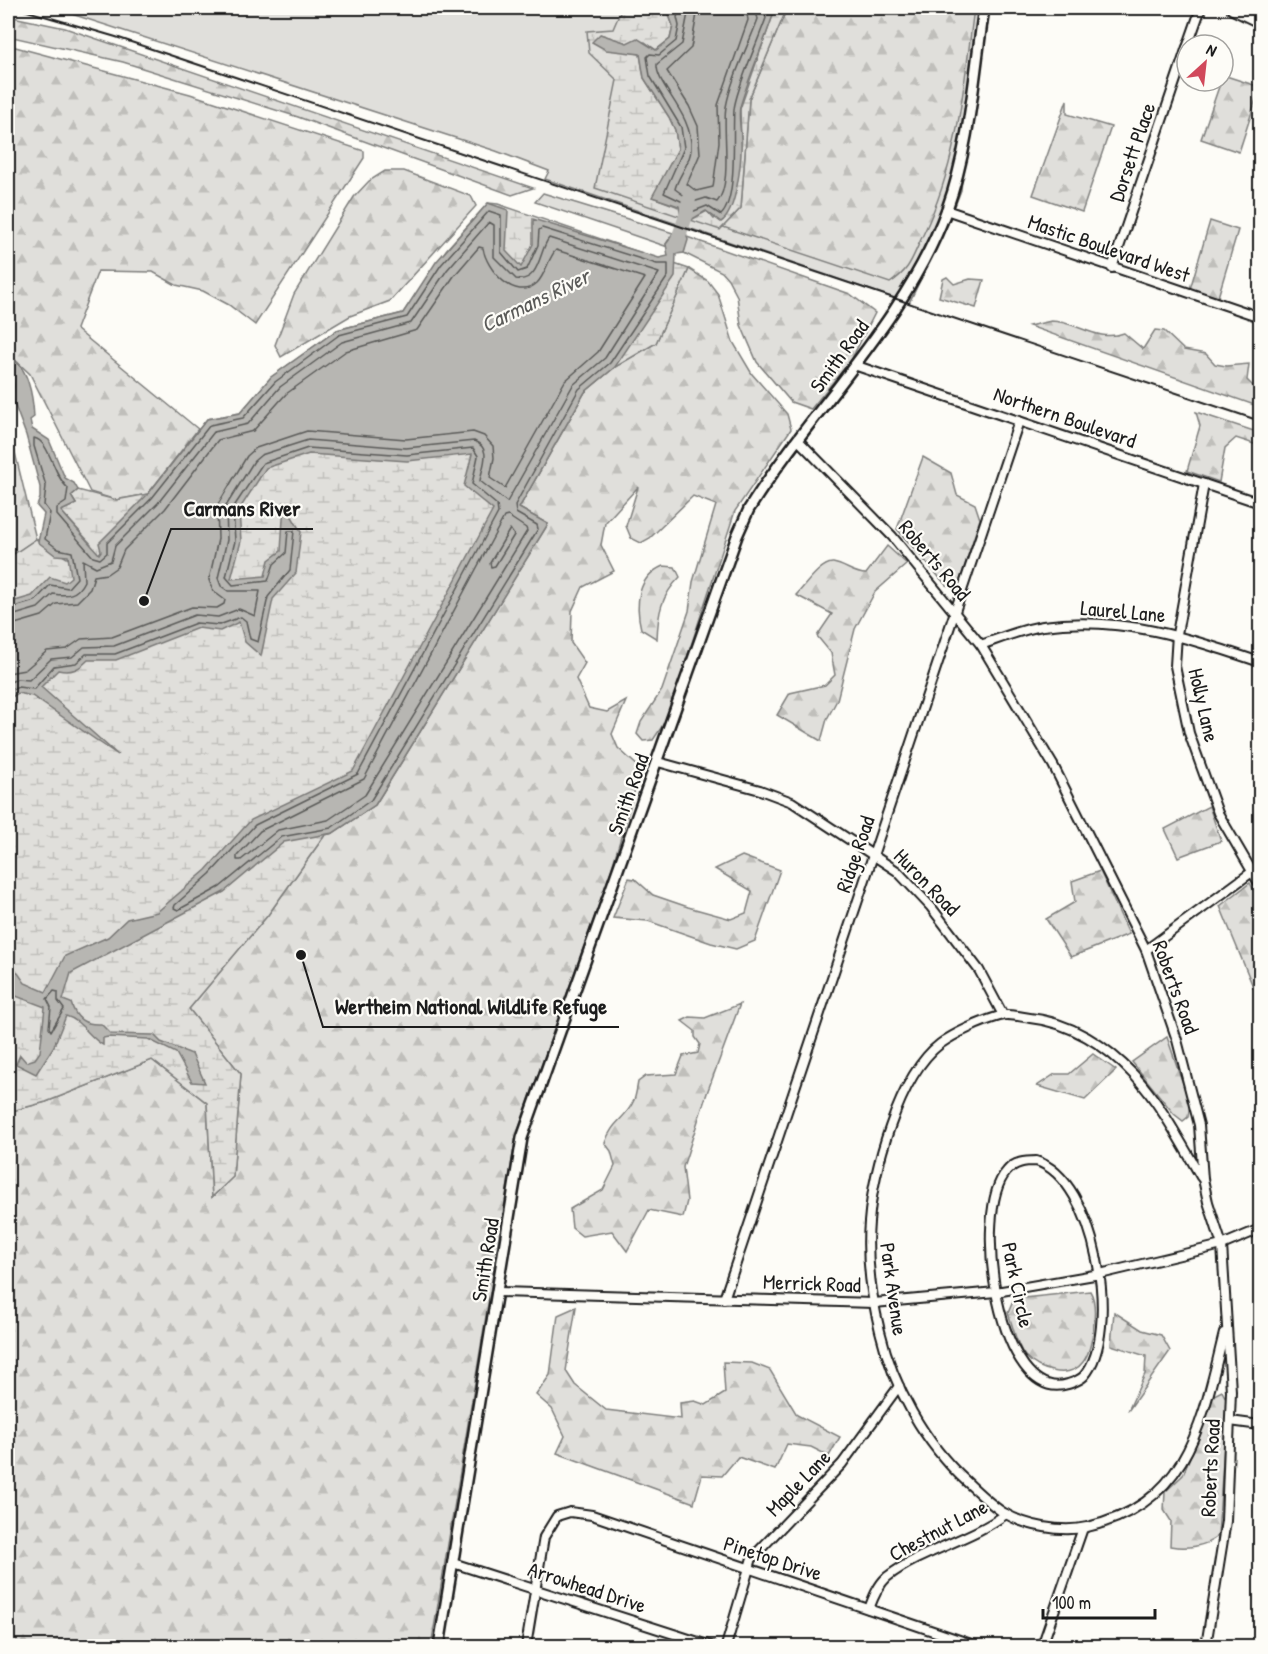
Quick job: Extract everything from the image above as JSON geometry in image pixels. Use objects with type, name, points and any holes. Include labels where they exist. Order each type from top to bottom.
[{"type":"main road","points":[[1233,8],[1260,21]]},
{"type":"street","name":"Smith Road","points":[[439,1647],[522,1138],[737,536],[761,489],[857,366],[920,264],[946,210],[964,140],[984,8]]},
{"type":"street","name":"Dorsett Place","points":[[1192,33],[1201,8]]},
{"type":"street","name":"Dorsett Place","points":[[1112,268],[1175,82]]},
{"type":"street","name":"Mastic Boulevard West","points":[[946,210],[1260,317]]},
{"type":"street","name":"Northern Boulevard","points":[[857,366],[1260,503]]},
{"type":"street","name":"Ridge Road","points":[[724,1299],[1018,421]]},
{"type":"street","name":"Roberts Road","points":[[799,441],[892,536],[955,610],[981,645],[1053,765],[1146,950],[1191,1090],[1199,1125],[1203,1179],[1222,1245],[1230,1421],[1226,1521],[1206,1647]]},
{"type":"street","name":"Holly Lane","points":[[1204,484],[1177,634],[1175,666],[1189,733],[1218,813],[1257,869],[1260,885]]},
{"type":"street","name":"Laurel Lane","points":[[981,645],[1042,626],[1081,624],[1136,627],[1177,634],[1260,662]]},
{"type":"street","name":"Huron Road","points":[[658,762],[760,790],[792,802],[897,871],[931,907],[979,970],[1003,1014]]},
{"type":"street","points":[[1146,950],[1257,869]]},
{"type":"street","points":[[1003,1014],[1046,1019],[1068,1026],[1106,1049],[1135,1076],[1203,1179]]},
{"type":"street","name":"Park Avenue","points":[[1003,1014],[940,1044],[925,1060],[897,1110],[882,1153],[869,1222],[868,1267],[886,1353],[912,1412],[940,1455],[979,1493],[1005,1514],[1051,1528],[1083,1528],[1134,1511],[1174,1476],[1203,1409],[1225,1328]]},
{"type":"street","name":"Park Circle","points":[[1036,1161],[1049,1165],[1063,1177],[1077,1200],[1092,1235],[1100,1274],[1099,1328],[1093,1359],[1088,1371],[1080,1380],[1062,1386],[1046,1384],[1035,1378],[1025,1367],[1011,1344],[996,1292],[989,1246],[994,1194],[1008,1168],[1020,1162],[1036,1161]]},
{"type":"street","name":"Merrick Road","points":[[498,1292],[874,1303],[996,1292],[1100,1274],[1222,1245],[1260,1229]]},
{"type":"street","name":"Maple Lane","points":[[726,1647],[748,1569],[758,1551],[842,1464],[899,1386]]},
{"type":"street","points":[[1230,1421],[1260,1425]]},
{"type":"street","name":"Pinetop Drive","points":[[535,1589],[544,1537],[557,1516],[570,1512],[592,1515],[977,1647]]},
{"type":"street","name":"Chestnut Lane","points":[[869,1609],[874,1596],[886,1578],[912,1563],[984,1530],[1005,1514]]},
{"type":"street","points":[[1042,1647],[1083,1528]]},
{"type":"street","name":"Arrowhead Drive","points":[[453,1563],[711,1647]]},
{"type":"street","points":[[526,1647],[535,1589]]},
{"type":"green space","points":[[53,8],[978,8],[961,190],[948,224],[909,303],[545,179],[549,171],[496,151]]},
{"type":"green space","points":[[622,8],[678,8],[669,15],[673,26],[670,39],[656,50],[645,42],[627,43],[600,34],[624,51],[640,54],[644,78],[669,117],[675,130],[678,149],[653,197],[679,207],[681,216],[691,220],[707,211],[714,219],[735,194],[741,142],[740,109],[773,15],[768,8],[787,8],[749,99],[741,208],[720,230],[595,188],[617,80],[589,53],[587,31],[613,29]]},
{"type":"green space","points":[[787,8],[974,8],[958,124],[944,180],[935,208],[910,262],[890,283],[723,227],[741,208],[749,99]]},
{"type":"green space","points":[[8,16],[65,28],[533,188],[512,195],[298,117],[123,62],[8,36]]},
{"type":"green space","points":[[8,45],[190,94],[364,151],[364,158],[255,325],[229,305],[203,291],[176,285],[153,272],[98,271],[76,329],[198,429],[148,494],[116,500],[90,492],[30,374],[8,353]]},
{"type":"green space","points":[[1235,79],[1260,87],[1239,152],[1201,139],[1217,93],[1235,93]]},
{"type":"green space","points":[[1067,100],[1067,114],[1111,127],[1082,212],[1033,195]]},
{"type":"green space","points":[[385,171],[404,171],[471,196],[476,206],[390,301],[350,316],[281,357],[275,345],[294,294],[354,197],[369,181]]},
{"type":"green space","points":[[543,193],[673,233],[666,244],[668,247],[535,202]]},
{"type":"green space","points":[[488,203],[498,204],[689,269],[656,343],[615,367],[585,392],[519,508],[548,524],[375,805],[333,833],[325,835],[268,915],[189,1009],[241,1074],[233,1177],[212,1197],[207,1103],[152,1060],[46,1102],[8,1112],[8,558],[36,539],[72,561],[91,544],[61,511],[76,504],[71,496],[78,490],[116,500],[148,494],[207,419],[240,413],[271,377],[337,330],[403,313],[446,250]]},
{"type":"green space","points":[[1210,221],[1238,230],[1218,297],[1190,289]]},
{"type":"green space","points":[[687,237],[850,294],[875,313],[851,360],[811,409],[791,402],[757,362],[741,325],[737,296],[728,279],[722,272],[684,253]]},
{"type":"green space","points":[[689,269],[708,281],[718,294],[733,342],[752,374],[787,414],[791,429],[735,511],[667,719],[653,740],[643,741],[637,734],[641,722],[662,690],[689,611],[693,582],[716,505],[693,496],[650,538],[641,543],[631,538],[626,526],[638,487],[605,523],[601,545],[614,571],[583,587],[572,611],[571,643],[585,663],[576,679],[589,708],[607,712],[626,701],[612,734],[618,748],[641,769],[611,871],[516,1136],[431,1646],[8,1646],[8,1112],[46,1102],[152,1060],[207,1103],[212,1197],[233,1177],[241,1074],[189,1009],[268,915],[325,835],[333,833],[375,805],[547,524],[519,508],[585,392],[615,367],[656,343]]},
{"type":"green space","points":[[947,277],[954,284],[970,279],[984,280],[976,308],[939,297],[943,279]]},
{"type":"green space","points":[[1051,321],[1070,324],[1096,334],[1124,333],[1143,349],[1155,330],[1164,331],[1184,350],[1206,354],[1215,364],[1226,366],[1249,364],[1247,380],[1255,388],[1260,387],[1260,407],[1029,326]]},
{"type":"green space","points":[[1196,412],[1260,433],[1260,446],[1236,438],[1225,448],[1219,482],[1187,471],[1200,426]]},
{"type":"green space","points":[[8,424],[36,539],[8,558]]},
{"type":"green space","points":[[923,457],[951,473],[957,495],[975,504],[980,519],[957,589],[946,585],[897,529]]},
{"type":"green space","points":[[887,546],[907,564],[875,592],[855,629],[837,700],[827,719],[821,741],[777,715],[790,693],[825,685],[835,675],[831,653],[817,636],[832,614],[796,595],[823,566],[828,564],[837,564],[857,573],[866,574]]},
{"type":"green space","points":[[663,566],[675,567],[680,577],[662,605],[657,639],[641,629],[638,601],[643,584],[648,577]]},
{"type":"green space","points":[[1209,806],[1221,841],[1178,857],[1165,829]]},
{"type":"green space","points":[[742,856],[780,870],[755,941],[736,949],[711,943],[648,921],[613,918],[629,878],[635,879],[653,895],[688,907],[731,919],[746,913],[752,891],[715,869]]},
{"type":"green space","points":[[1100,871],[1129,934],[1071,957],[1046,919],[1075,902],[1072,881]]},
{"type":"green space","points":[[1250,883],[1260,902],[1260,986],[1254,989],[1220,906]]},
{"type":"green space","points":[[740,1004],[683,1167],[687,1201],[683,1217],[649,1210],[627,1251],[612,1231],[582,1236],[572,1228],[570,1209],[603,1190],[615,1166],[611,1151],[605,1143],[611,1130],[631,1106],[638,1082],[646,1076],[676,1074],[683,1056],[698,1053],[700,1044],[695,1037],[695,1031],[682,1021],[690,1017],[705,1018]]},
{"type":"green space","points":[[1167,1037],[1190,1104],[1188,1117],[1183,1121],[1174,1114],[1132,1062]]},
{"type":"green space","points":[[1093,1054],[1116,1070],[1085,1100],[1037,1086],[1055,1074],[1069,1074]]},
{"type":"green space","points":[[1090,1291],[1094,1306],[1094,1327],[1087,1356],[1077,1368],[1062,1372],[1045,1369],[1025,1356],[1017,1341],[1008,1313],[1014,1299]]},
{"type":"green space","points":[[576,1307],[566,1371],[575,1385],[606,1410],[681,1419],[680,1403],[695,1401],[706,1405],[725,1393],[723,1362],[752,1363],[770,1370],[797,1415],[840,1437],[829,1456],[811,1447],[787,1444],[775,1470],[738,1457],[722,1476],[702,1475],[694,1503],[557,1453],[565,1436],[552,1409],[536,1395],[550,1375],[558,1315]]},
{"type":"green space","points":[[1114,1312],[1142,1330],[1161,1335],[1170,1351],[1128,1411],[1145,1374],[1146,1356],[1111,1345]]},
{"type":"green space","points":[[1222,1391],[1227,1401],[1218,1536],[1207,1543],[1195,1546],[1170,1546],[1171,1521],[1164,1510],[1165,1492],[1183,1475],[1214,1395]]},
{"type":"water","points":[[678,8],[768,8],[773,15],[740,107],[741,148],[737,184],[731,207],[721,222],[706,211],[691,220],[681,216],[679,206],[652,197],[678,149],[675,130],[644,78],[640,54],[606,50],[592,42],[600,34],[627,43],[637,38],[656,50],[670,39],[673,26],[669,15]]},
{"type":"water","name":"Carmans River","points":[[488,203],[508,210],[506,251],[521,267],[533,244],[533,219],[659,258],[668,256],[666,244],[678,229],[686,232],[688,240],[684,253],[676,254],[675,277],[615,367],[585,392],[519,508],[548,524],[375,805],[333,833],[284,842],[224,892],[71,973],[63,1000],[71,1003],[78,1017],[85,1022],[101,1024],[111,1034],[154,1035],[161,1042],[192,1054],[205,1083],[192,1082],[176,1053],[148,1039],[108,1037],[103,1038],[103,1045],[76,1021],[66,1016],[54,1046],[36,1074],[16,1064],[20,1055],[26,1062],[35,1059],[40,1052],[45,1007],[8,993],[8,967],[15,969],[25,983],[46,992],[65,956],[108,937],[127,919],[157,912],[206,870],[251,820],[353,771],[493,510],[464,486],[472,454],[407,461],[309,454],[266,468],[239,510],[241,541],[231,579],[265,576],[269,560],[281,551],[284,503],[301,532],[296,573],[273,599],[261,656],[245,642],[239,622],[220,631],[198,628],[116,660],[88,660],[75,670],[58,670],[41,687],[118,755],[32,696],[18,693],[10,698],[8,704],[8,603],[32,596],[50,577],[65,582],[71,577],[68,556],[55,555],[38,542],[44,514],[37,506],[40,487],[26,435],[12,398],[14,385],[8,358],[15,361],[25,373],[31,391],[34,417],[30,420],[32,429],[49,440],[65,478],[74,483],[78,490],[71,496],[76,504],[61,511],[99,554],[101,551],[99,543],[148,494],[207,419],[240,413],[271,377],[337,330],[403,313],[436,262]]},
{"type":"waterway","name":"Carmans River","points":[[675,247],[686,216],[689,199]]},
{"type":"waterway","points":[[8,345],[12,359]]},
{"type":"railway","points":[[17,8],[116,37],[1260,421]]},
{"type":"place","name":"Carmans River","points":[[144,601]]},
{"type":"place","name":"Wertheim National Wildlife Refuge","points":[[301,955]]}]
